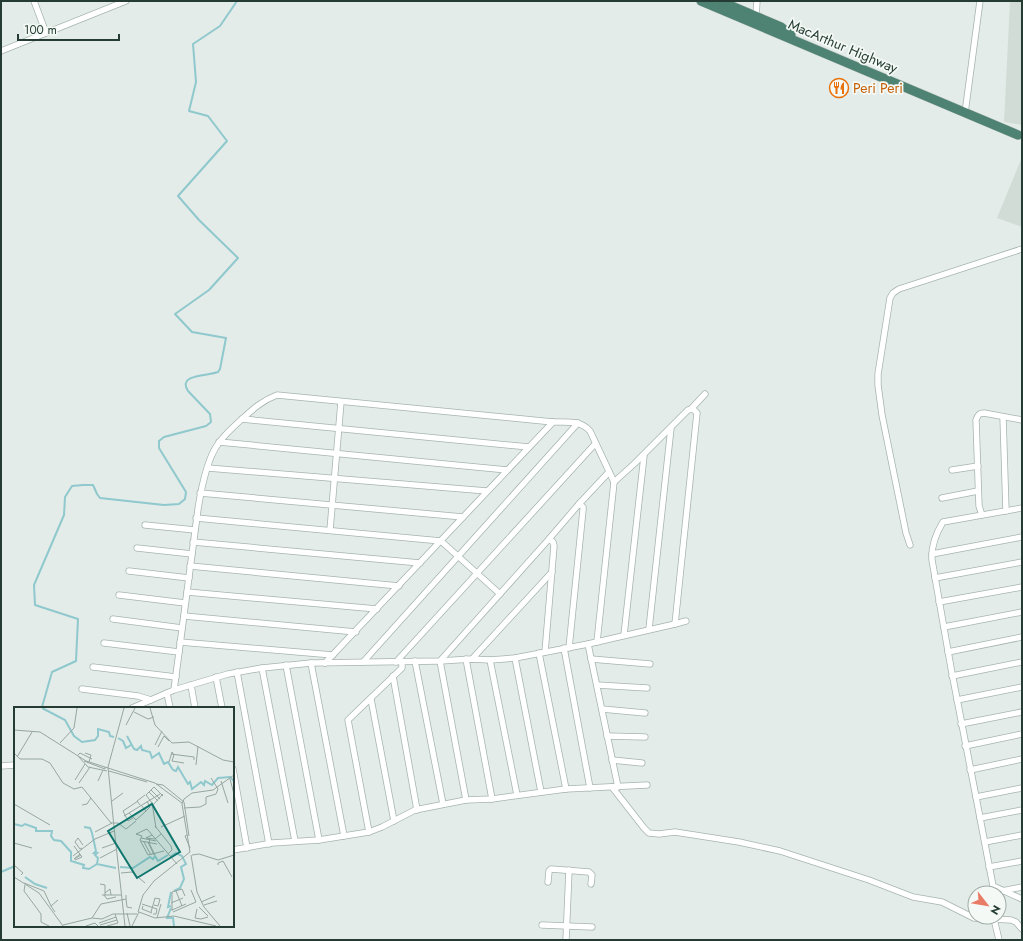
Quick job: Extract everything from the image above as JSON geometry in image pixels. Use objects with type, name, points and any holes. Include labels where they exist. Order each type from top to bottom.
[{"type":"highway","name":"MacArthur Highway","points":[[701,1],[1018,136]]},
{"type":"highway","points":[[720,1],[781,27],[802,43]]},
{"type":"street","points":[[34,1],[46,33]]},
{"type":"street","points":[[1,51],[126,1]]},
{"type":"street","points":[[756,16],[757,1]]},
{"type":"street","points":[[965,113],[980,1]]},
{"type":"street","points":[[910,545],[906,533],[883,422],[878,384],[878,374],[890,298],[893,293],[899,289],[1022,249]]},
{"type":"street","points":[[614,482],[644,455],[705,394]]},
{"type":"street","points":[[174,690],[200,493],[212,454],[219,442],[259,404],[278,396],[553,422],[573,422],[584,426],[590,431],[614,482],[597,642]]},
{"type":"street","points":[[330,530],[341,402]]},
{"type":"street","points":[[675,624],[697,419],[696,411],[691,409]]},
{"type":"street","points":[[982,515],[979,506],[978,490],[976,420],[978,415],[980,413],[984,413],[1022,420]]},
{"type":"street","points":[[1003,417],[1006,510]]},
{"type":"street","points":[[242,419],[529,447]]},
{"type":"street","points":[[325,663],[378,609],[553,422]]},
{"type":"street","points":[[364,662],[578,423]]},
{"type":"street","points":[[649,629],[671,428]]},
{"type":"street","points":[[219,442],[507,470]]},
{"type":"street","points":[[399,662],[595,444]]},
{"type":"street","points":[[624,635],[644,455]]},
{"type":"street","points":[[952,470],[978,466]]},
{"type":"street","points":[[208,468],[487,491]]},
{"type":"street","points":[[440,661],[609,472]]},
{"type":"street","points":[[942,498],[978,490]]},
{"type":"street","points":[[200,493],[463,517]]},
{"type":"street","points":[[579,504],[583,507],[583,510],[566,648],[590,788]]},
{"type":"street","points":[[993,885],[952,676],[931,549],[935,537],[943,522],[1022,508]]},
{"type":"street","points":[[196,518],[441,541],[500,594]]},
{"type":"street","points":[[145,525],[195,530]]},
{"type":"street","points":[[932,554],[1022,537]]},
{"type":"street","points":[[549,539],[552,540],[554,546],[542,653],[566,789]]},
{"type":"street","points":[[193,542],[420,563]]},
{"type":"street","points":[[137,548],[192,554]]},
{"type":"street","points":[[935,578],[1022,562]]},
{"type":"street","points":[[190,566],[399,586]]},
{"type":"street","points":[[129,571],[189,578]]},
{"type":"street","points":[[472,659],[552,572]]},
{"type":"street","points":[[939,602],[1022,587]]},
{"type":"street","points":[[187,592],[378,609]]},
{"type":"street","points":[[119,595],[186,603]]},
{"type":"street","points":[[944,627],[1022,612]]},
{"type":"street","points":[[184,616],[356,632]]},
{"type":"street","points":[[113,619],[182,628]]},
{"type":"street","points":[[143,706],[151,700],[174,690],[237,672],[262,668],[311,663],[440,661],[466,659],[490,660],[515,658],[597,642],[675,624],[686,620]]},
{"type":"street","points":[[948,652],[1022,637]]},
{"type":"street","points":[[180,642],[333,655]]},
{"type":"street","points":[[104,643],[179,652]]},
{"type":"street","points":[[588,644],[612,760],[615,787],[649,833],[658,834],[675,832],[780,850],[869,880],[913,897],[942,902],[967,914]]},
{"type":"street","points":[[515,658],[541,792]]},
{"type":"street","points":[[466,659],[492,799]]},
{"type":"street","points":[[591,659],[650,664]]},
{"type":"street","points":[[490,660],[517,795]]},
{"type":"street","points":[[415,661],[443,804]]},
{"type":"street","points":[[440,661],[466,800]]},
{"type":"street","points":[[368,832],[348,720],[402,668],[399,662]]},
{"type":"street","points":[[952,676],[1022,662]]},
{"type":"street","points":[[311,663],[344,836]]},
{"type":"street","points":[[286,665],[319,840]]},
{"type":"street","points":[[93,667],[176,677]]},
{"type":"street","points":[[262,668],[295,841]]},
{"type":"street","points":[[237,672],[269,844]]},
{"type":"street","points":[[394,676],[418,810]]},
{"type":"street","points":[[216,678],[222,707]]},
{"type":"street","points":[[191,685],[195,707]]},
{"type":"street","points":[[597,686],[647,688]]},
{"type":"street","points":[[957,700],[1022,687]]},
{"type":"street","points":[[82,689],[138,696],[151,700]]},
{"type":"street","points":[[167,693],[170,707]]},
{"type":"street","points":[[371,699],[394,821]]},
{"type":"street","points":[[602,710],[645,713]]},
{"type":"street","points":[[961,724],[1022,712]]},
{"type":"street","points":[[965,746],[1022,734]]},
{"type":"street","points":[[607,736],[645,737]]},
{"type":"street","points":[[970,770],[1022,759]]},
{"type":"street","points":[[612,760],[642,763]]},
{"type":"street","points":[[1,766],[13,765]]},
{"type":"street","points":[[234,775],[247,848]]},
{"type":"street","points":[[234,850],[269,844],[319,840],[368,832],[418,810],[466,800],[492,799],[566,789],[647,786]]},
{"type":"street","points":[[976,797],[1022,788]]},
{"type":"street","points":[[980,818],[1022,810]]},
{"type":"street","points":[[985,842],[1022,835]]},
{"type":"street","points":[[989,867],[1022,861]]},
{"type":"street","points":[[548,882],[549,870],[569,870],[591,873],[591,884]]},
{"type":"street","points":[[566,940],[569,870]]},
{"type":"street","points":[[1007,890],[1022,887]]},
{"type":"street","points":[[1007,893],[1022,900]]},
{"type":"street","points":[[1007,920],[1016,922],[1022,929]]},
{"type":"street","points":[[542,925],[592,927]]},
{"type":"street","points":[[995,925],[999,940]]},
{"type":"shaded area","points":[[1010,1],[1022,1],[1022,125],[1004,122]]},
{"type":"shaded area","points":[[1022,157],[1022,227],[997,218]]},
{"type":"waterway","points":[[42,707],[52,672],[76,661],[78,619],[35,605],[34,585],[64,515],[65,497],[72,486],[93,485],[100,498],[164,505],[179,504],[185,499],[186,492],[159,448],[159,441],[164,437],[206,426],[211,422],[210,414],[188,391],[186,385],[187,381],[190,379],[218,372],[220,369],[226,338],[192,332],[175,314],[209,290],[238,258],[199,220],[178,196],[227,141],[208,116],[189,111],[196,82],[193,44],[220,26],[237,1]]},
{"type":"waterway","points":[[1,872],[14,866]]},
{"type":"place","name":"Peri Peri","points":[[839,88]]}]
